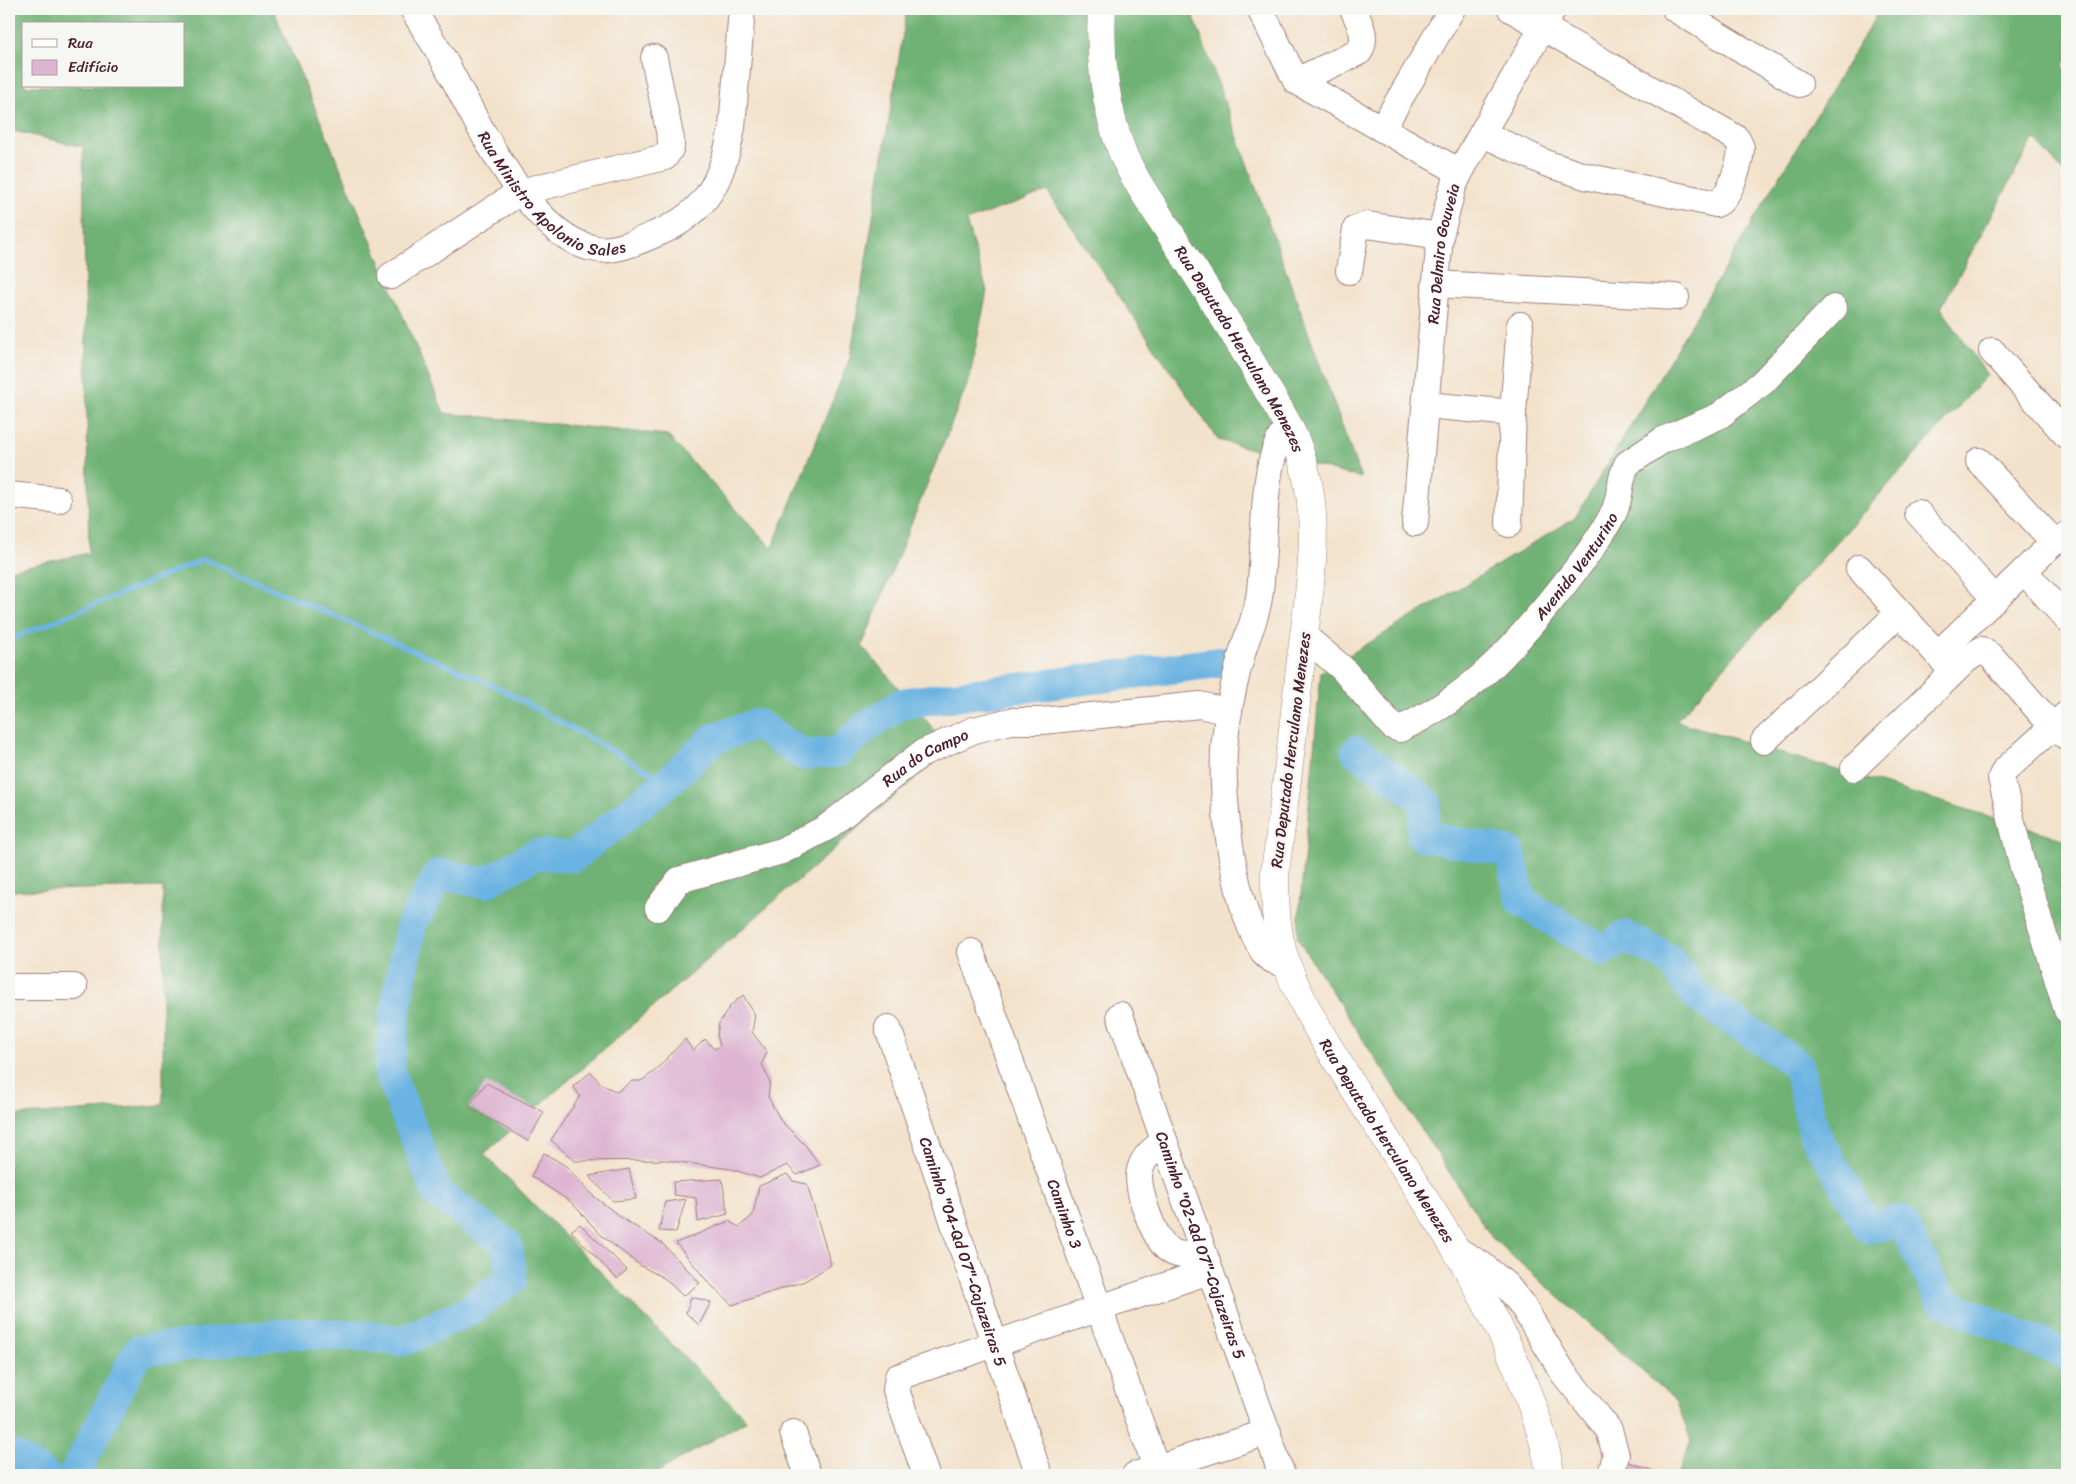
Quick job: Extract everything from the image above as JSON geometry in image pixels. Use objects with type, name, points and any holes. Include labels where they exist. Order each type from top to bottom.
[{"type":"main road","name":"Rua Deputado Herculano Menezes","points":[[1102,9],[1100,38],[1103,65],[1109,105],[1123,153],[1147,198],[1222,311],[1288,426],[1300,452],[1312,506],[1313,533],[1304,636],[1275,871],[1274,905],[1278,934],[1287,965],[1299,994],[1327,1045],[1456,1250],[1512,1351],[1539,1423],[1549,1460],[1550,1475]]},
{"type":"street","name":"Rua Ministro Apolonio Sales","points":[[413,9],[487,139],[520,192],[563,234],[598,250],[608,250],[680,224],[704,202],[713,188],[729,146],[742,9]]},
{"type":"street","points":[[1260,9],[1296,81],[1460,172]]},
{"type":"street","points":[[1296,81],[1359,52],[1364,44],[1364,36],[1353,9]]},
{"type":"street","points":[[1382,129],[1452,9]]},
{"type":"street","points":[[1483,134],[1548,164],[1585,176],[1716,204],[1725,199],[1740,154],[1740,142],[1730,134],[1548,18],[1511,9]]},
{"type":"street","points":[[1675,9],[1799,84]]},
{"type":"street","name":"Rua Delmiro Gouveia","points":[[1416,523],[1440,236],[1453,187],[1460,172],[1548,18]]},
{"type":"street","points":[[391,276],[520,192],[665,158],[671,147],[654,58]]},
{"type":"street","points":[[1349,271],[1356,229],[1359,227],[1367,225],[1440,236]]},
{"type":"street","points":[[1435,284],[1676,298]]},
{"type":"street","name":"Avenida Venturino","points":[[1304,636],[1342,668],[1392,726],[1400,728],[1432,714],[1465,692],[1501,659],[1588,554],[1615,509],[1627,464],[1663,440],[1719,416],[1726,411],[1762,383],[1834,308]]},
{"type":"street","points":[[1509,524],[1513,412],[1520,325]]},
{"type":"street","points":[[1992,351],[2067,436]]},
{"type":"street","points":[[1426,405],[1513,412]]},
{"type":"street","points":[[1287,965],[1273,961],[1265,954],[1249,920],[1235,873],[1224,805],[1224,740],[1243,651],[1258,603],[1269,470],[1280,435],[1288,426]]},
{"type":"street","points":[[1854,768],[1953,662],[1995,599],[2024,570],[2061,538],[1979,461]]},
{"type":"street","points":[[9,495],[58,500]]},
{"type":"street","points":[[1918,513],[1995,599]]},
{"type":"street","points":[[1859,568],[1899,613],[1953,662]]},
{"type":"street","points":[[2024,570],[2067,619]]},
{"type":"street","points":[[1764,741],[1899,613]]},
{"type":"street","points":[[1953,662],[1978,651],[1985,651],[2063,726],[2004,771],[2001,778],[2022,864],[2067,1010]]},
{"type":"street","name":"Rua do Campo","points":[[658,908],[680,880],[782,850],[826,828],[922,753],[967,732],[1011,721],[1052,720],[1200,705],[1229,712]]},
{"type":"street","name":"Caminho 3","points":[[971,952],[1101,1308],[1150,1473]]},
{"type":"street","points":[[9,987],[74,987]]},
{"type":"street","name":"Caminho \"02-Qd 07\"-Cajazeiras 5","points":[[1120,1015],[1282,1475]]},
{"type":"street","name":"Caminho \"04-Qd 07\"-Cajazeiras 5","points":[[888,1028],[1039,1475]]},
{"type":"street","points":[[1164,1142],[1149,1153],[1143,1161],[1138,1180],[1140,1191],[1156,1235],[1163,1245],[1171,1252],[1206,1261]]},
{"type":"street","points":[[1456,1250],[1482,1266],[1507,1286],[1522,1304],[1564,1374],[1609,1430],[1615,1444],[1616,1455],[1611,1475]]},
{"type":"street","points":[[926,1475],[896,1390],[895,1382],[898,1377],[1101,1308],[1206,1261]]},
{"type":"street","points":[[1150,1473],[1268,1432]]},
{"type":"street","points":[[792,1433],[808,1475]]},
{"type":"green space","points":[[9,9],[273,9],[444,413],[667,435],[772,548],[850,358],[907,9],[1191,9],[1361,478],[1218,440],[1047,191],[966,221],[987,291],[969,380],[862,646],[950,748],[484,1154],[747,1420],[653,1475],[9,1475],[9,1116],[163,1105],[163,887],[9,891],[9,570],[89,553],[83,147],[9,130]]},
{"type":"green space","points":[[1880,9],[2067,9],[2067,60],[2063,65],[2067,73],[2067,177],[2034,138],[1941,308],[1987,375],[1676,721],[2067,840],[2067,1475],[1678,1475],[1691,1441],[1677,1402],[1492,1238],[1297,938],[1321,672],[1575,518]]},
{"type":"building","points":[[743,995],[755,1015],[752,1032],[767,1052],[762,1064],[770,1082],[768,1097],[781,1121],[806,1146],[820,1165],[797,1175],[787,1165],[760,1178],[731,1169],[665,1160],[575,1161],[551,1140],[580,1096],[573,1086],[591,1072],[601,1084],[617,1092],[632,1081],[641,1081],[655,1071],[685,1039],[693,1051],[705,1039],[714,1049],[720,1046],[717,1035],[719,1023],[731,1005]]},
{"type":"building","points":[[486,1083],[544,1112],[528,1141],[468,1107]]},
{"type":"building","points":[[544,1153],[566,1166],[591,1194],[623,1219],[662,1243],[700,1283],[683,1296],[664,1278],[641,1266],[602,1236],[571,1202],[531,1176]]},
{"type":"building","points":[[629,1169],[636,1199],[613,1201],[589,1176]]},
{"type":"building","points":[[787,1174],[793,1181],[807,1184],[831,1265],[805,1281],[732,1305],[707,1281],[676,1243],[729,1221],[739,1227],[753,1215],[759,1186]]},
{"type":"building","points":[[722,1179],[728,1214],[698,1222],[696,1198],[674,1195],[673,1182]]},
{"type":"building","points":[[686,1199],[676,1232],[659,1231],[665,1202]]},
{"type":"building","points":[[580,1224],[627,1270],[617,1279],[571,1231]]},
{"type":"building","points":[[691,1297],[711,1302],[699,1325],[686,1313]]},
{"type":"building","points":[[1626,1461],[1665,1475],[1621,1475]]},
{"type":"waterway","points":[[9,640],[204,559],[499,688],[668,782]]},
{"type":"waterway","points":[[74,1475],[138,1351],[291,1333],[369,1336],[403,1341],[468,1311],[512,1279],[507,1244],[437,1193],[389,1071],[398,992],[411,926],[439,874],[485,883],[536,854],[573,857],[668,782],[713,739],[757,724],[803,755],[838,752],[870,724],[903,703],[1222,662]]},
{"type":"waterway","points":[[1356,751],[1426,802],[1422,836],[1510,852],[1521,901],[1603,951],[1625,936],[1669,959],[1695,995],[1798,1065],[1814,1133],[1869,1228],[1901,1220],[1942,1301],[2067,1355]]},
{"type":"waterway","points":[[9,1454],[45,1475]]}]
